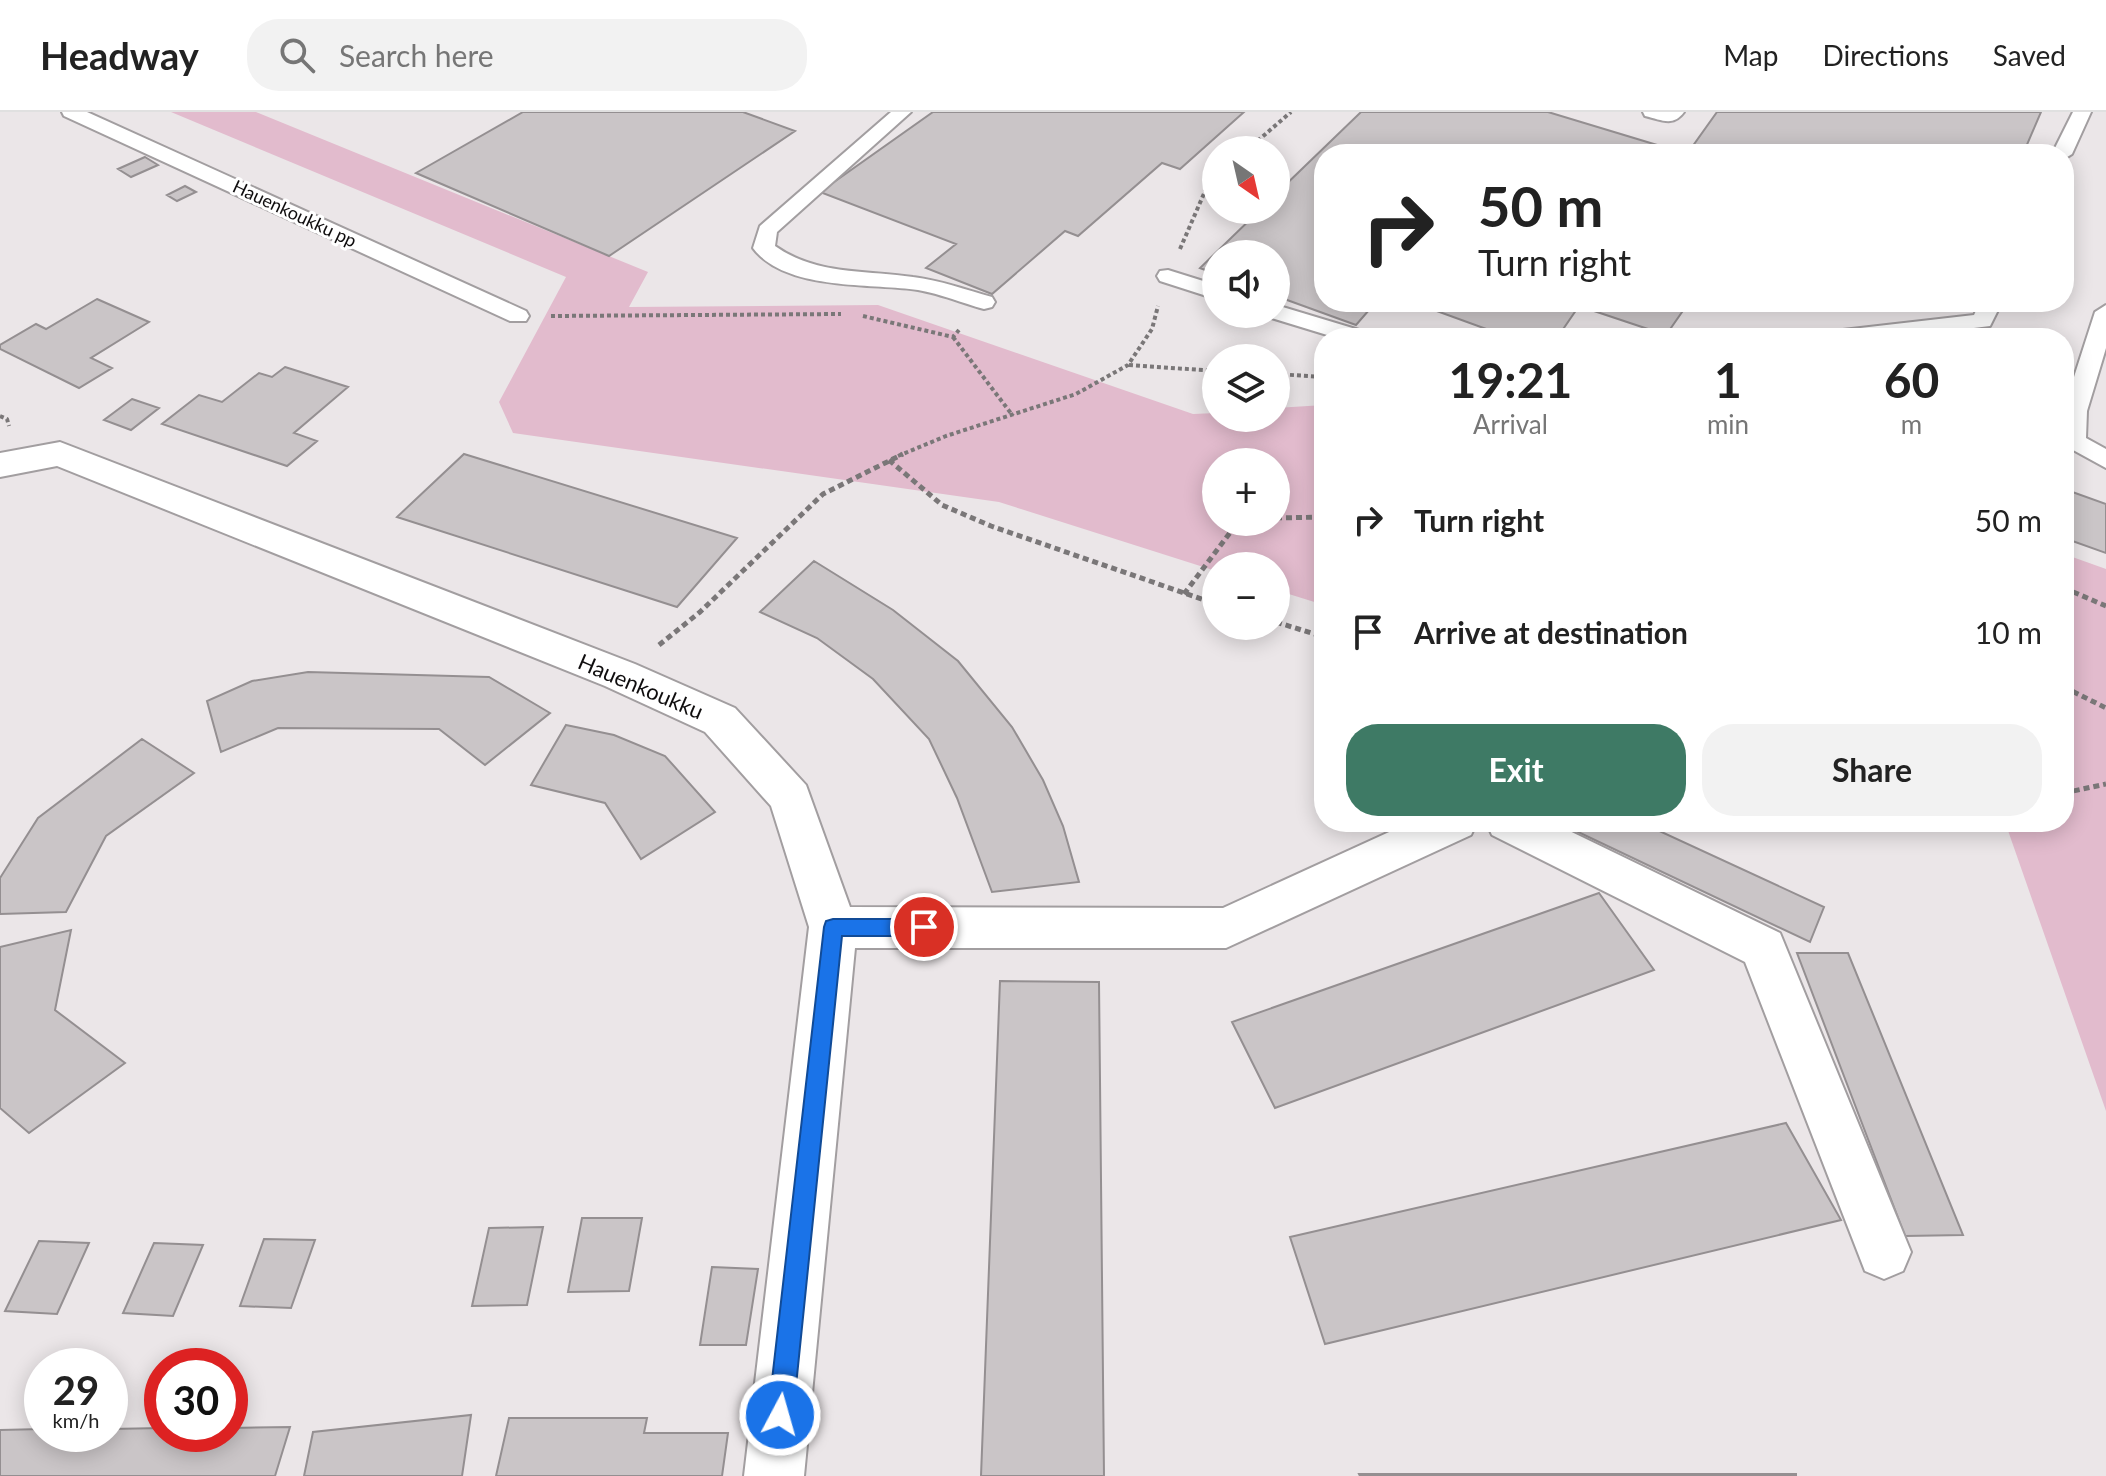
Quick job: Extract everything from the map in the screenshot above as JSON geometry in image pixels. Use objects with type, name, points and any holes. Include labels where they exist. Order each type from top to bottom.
[{"type":"street","name":"Hauenkoukku","points":[[0,465],[60,454],[620,675],[720,720],[790,798],[833,927],[774,1476]]},
{"type":"street","points":[[833,927],[1226,928],[1433,832]]},
{"type":"street","points":[[1528,832],[1763,948],[1884,1252]]},
{"type":"lane","name":"Hauenkoukku pp","points":[[71,112],[518,316]]},
{"type":"lane","points":[[902,112],[767,230],[764,248],[779,262],[806,272],[912,283],[984,302]]},
{"type":"lane","points":[[1652,112],[1671,117],[1675,112]]},
{"type":"lane","points":[[2067,144],[2082,112]]},
{"type":"lane","points":[[1168,276],[1202,287]]},
{"type":"lane","points":[[1921,328],[1982,321],[1986,312]]},
{"type":"lane","points":[[2106,312],[2099,354],[2075,411],[2074,442],[2106,460]]},
{"type":"lane","points":[[1290,316],[1328,328]]},
{"type":"path","points":[[1263,136],[1291,112]]},
{"type":"path","points":[[620,675],[700,612],[823,494],[889,460],[946,436],[1076,394],[1128,365],[1152,329],[1168,276],[1202,198]]},
{"type":"path","points":[[953,337],[984,302]]},
{"type":"path","points":[[518,316],[854,314],[953,337],[1013,416]]},
{"type":"path","points":[[1128,365],[1202,370]]},
{"type":"path","points":[[1290,375],[1314,376]]},
{"type":"path","points":[[889,460],[942,505],[991,526],[1202,600]]},
{"type":"path","points":[[1290,518],[1314,517]]},
{"type":"path","points":[[1184,594],[1228,536]]},
{"type":"path","points":[[2074,592],[2106,606]]},
{"type":"path","points":[[1290,626],[1314,634]]},
{"type":"path","points":[[2074,692],[2106,708]]},
{"type":"path","points":[[2074,791],[2106,784]]},
{"type":"shaded area","points":[[171,112],[256,112],[648,272],[629,307],[878,305],[1193,414],[1202,414],[1202,432],[1290,432],[1290,407],[1314,406],[1314,602],[1290,594],[1290,552],[1202,552],[1202,567],[999,502],[513,433],[499,402],[566,277]]},
{"type":"shaded area","points":[[2074,558],[2106,569],[2106,1111],[2008,832],[2074,832]]},
{"type":"building","points":[[523,112],[743,112],[795,131],[609,256],[416,173]]},
{"type":"building","points":[[933,112],[1244,112],[1217,136],[1202,136],[1202,149],[1180,169],[1162,163],[1078,236],[1065,231],[992,294],[926,268],[956,244],[820,192]]},
{"type":"building","points":[[1361,112],[1548,112],[1654,144],[1328,144]]},
{"type":"building","points":[[1717,112],[2041,112],[2027,144],[1694,144]]},
{"type":"building","points":[[145,157],[158,165],[131,177],[118,169]]},
{"type":"building","points":[[1314,157],[1314,310],[1290,301],[1290,240],[1229,240],[1246,224],[1290,224],[1290,180]]},
{"type":"building","points":[[185,186],[196,192],[177,201],[167,195]]},
{"type":"building","points":[[97,299],[149,322],[91,358],[112,368],[79,388],[0,349],[0,345],[36,324],[46,329]]},
{"type":"building","points":[[1320,312],[1367,312],[1356,325]]},
{"type":"building","points":[[1440,312],[1575,312],[1564,328],[1484,328]]},
{"type":"building","points":[[1597,312],[1682,312],[1671,328],[1645,328]]},
{"type":"building","points":[[285,367],[348,387],[294,433],[317,441],[287,466],[162,424],[199,395],[222,402],[259,373],[272,377]]},
{"type":"building","points":[[132,399],[159,408],[131,430],[104,420]]},
{"type":"building","points":[[464,454],[737,538],[677,607],[397,517]]},
{"type":"building","points":[[2074,493],[2106,504],[2106,553],[2074,542]]},
{"type":"building","points":[[814,561],[893,610],[958,661],[1012,727],[1043,780],[1063,826],[1079,882],[992,892],[957,798],[929,739],[873,679],[817,638],[760,612]]},
{"type":"building","points":[[308,672],[489,677],[550,713],[485,765],[439,729],[278,728],[221,752],[207,701],[252,681]]},
{"type":"building","points":[[566,725],[614,735],[665,756],[715,812],[641,859],[605,803],[531,785]]},
{"type":"building","points":[[142,739],[194,773],[106,836],[66,912],[0,914],[0,878],[38,818]]},
{"type":"building","points":[[1578,832],[1662,832],[1824,907],[1810,942]]},
{"type":"building","points":[[1599,893],[1654,970],[1275,1108],[1232,1022]]},
{"type":"building","points":[[71,930],[55,1010],[125,1063],[29,1133],[0,1108],[0,947]]},
{"type":"building","points":[[1797,953],[1848,953],[1963,1235],[1905,1236]]},
{"type":"building","points":[[1000,981],[1099,982],[1104,1476],[981,1476]]},
{"type":"building","points":[[1786,1123],[1841,1220],[1325,1344],[1290,1237]]},
{"type":"building","points":[[582,1218],[642,1218],[629,1291],[568,1292]]},
{"type":"building","points":[[543,1227],[527,1305],[472,1306],[489,1228]]},
{"type":"building","points":[[264,1239],[315,1240],[291,1308],[240,1306]]},
{"type":"building","points":[[39,1241],[89,1243],[57,1314],[5,1311]]},
{"type":"building","points":[[154,1243],[203,1245],[173,1316],[123,1313]]},
{"type":"building","points":[[712,1267],[758,1269],[746,1345],[700,1345]]},
{"type":"building","points":[[471,1415],[462,1476],[304,1476],[313,1432]]},
{"type":"building","points":[[509,1418],[647,1418],[644,1433],[728,1433],[722,1476],[496,1476]]},
{"type":"building","points":[[290,1427],[275,1476],[0,1476],[0,1430],[24,1429],[24,1452],[128,1452],[128,1429],[144,1428],[144,1452],[248,1452],[248,1428]]},
{"type":"building","points":[[1796,1474],[1796,1476],[1360,1476]]},
{"type":"route","points":[[780,1415],[833,927],[924,927]]}]
